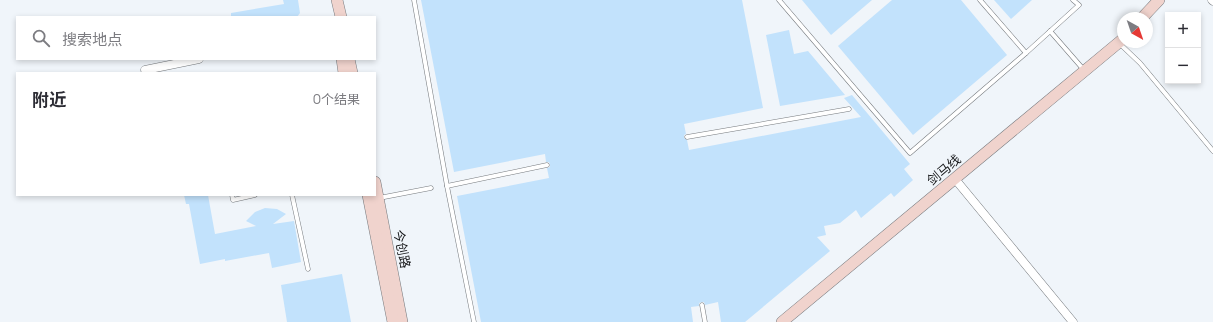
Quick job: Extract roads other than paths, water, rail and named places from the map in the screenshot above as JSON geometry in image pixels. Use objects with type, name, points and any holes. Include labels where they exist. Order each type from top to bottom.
[{"type":"main road","points":[[330,0],[334,16]]},
{"type":"main road","points":[[337,0],[341,16]]},
{"type":"main road","points":[[1148,12],[1159,0]]},
{"type":"main road","name":"剑马线","points":[[782,322],[1117,44]]},
{"type":"main road","points":[[342,60],[344,72]]},
{"type":"main road","points":[[350,60],[352,72]]},
{"type":"main road","name":"今创路","points":[[373,196],[393,322]]},
{"type":"main road","name":"今创路","points":[[373,196],[402,322]]},
{"type":"street","points":[[145,70],[193,60]]},
{"type":"street","points":[[955,180],[1073,322]]},
{"type":"lane","points":[[414,0],[447,186],[474,322]]},
{"type":"lane","points":[[778,0],[910,153],[1079,5],[1073,0]]},
{"type":"lane","points":[[980,0],[1026,53]]},
{"type":"lane","points":[[1050,31],[1085,71]]},
{"type":"lane","points":[[1127,48],[1213,151]]},
{"type":"lane","points":[[687,137],[849,109]]},
{"type":"lane","points":[[447,186],[547,165]]},
{"type":"lane","points":[[376,196],[432,188]]},
{"type":"lane","points":[[232,196],[233,200],[251,196]]},
{"type":"lane","points":[[292,196],[308,269]]},
{"type":"lane","points":[[702,305],[705,322]]}]
